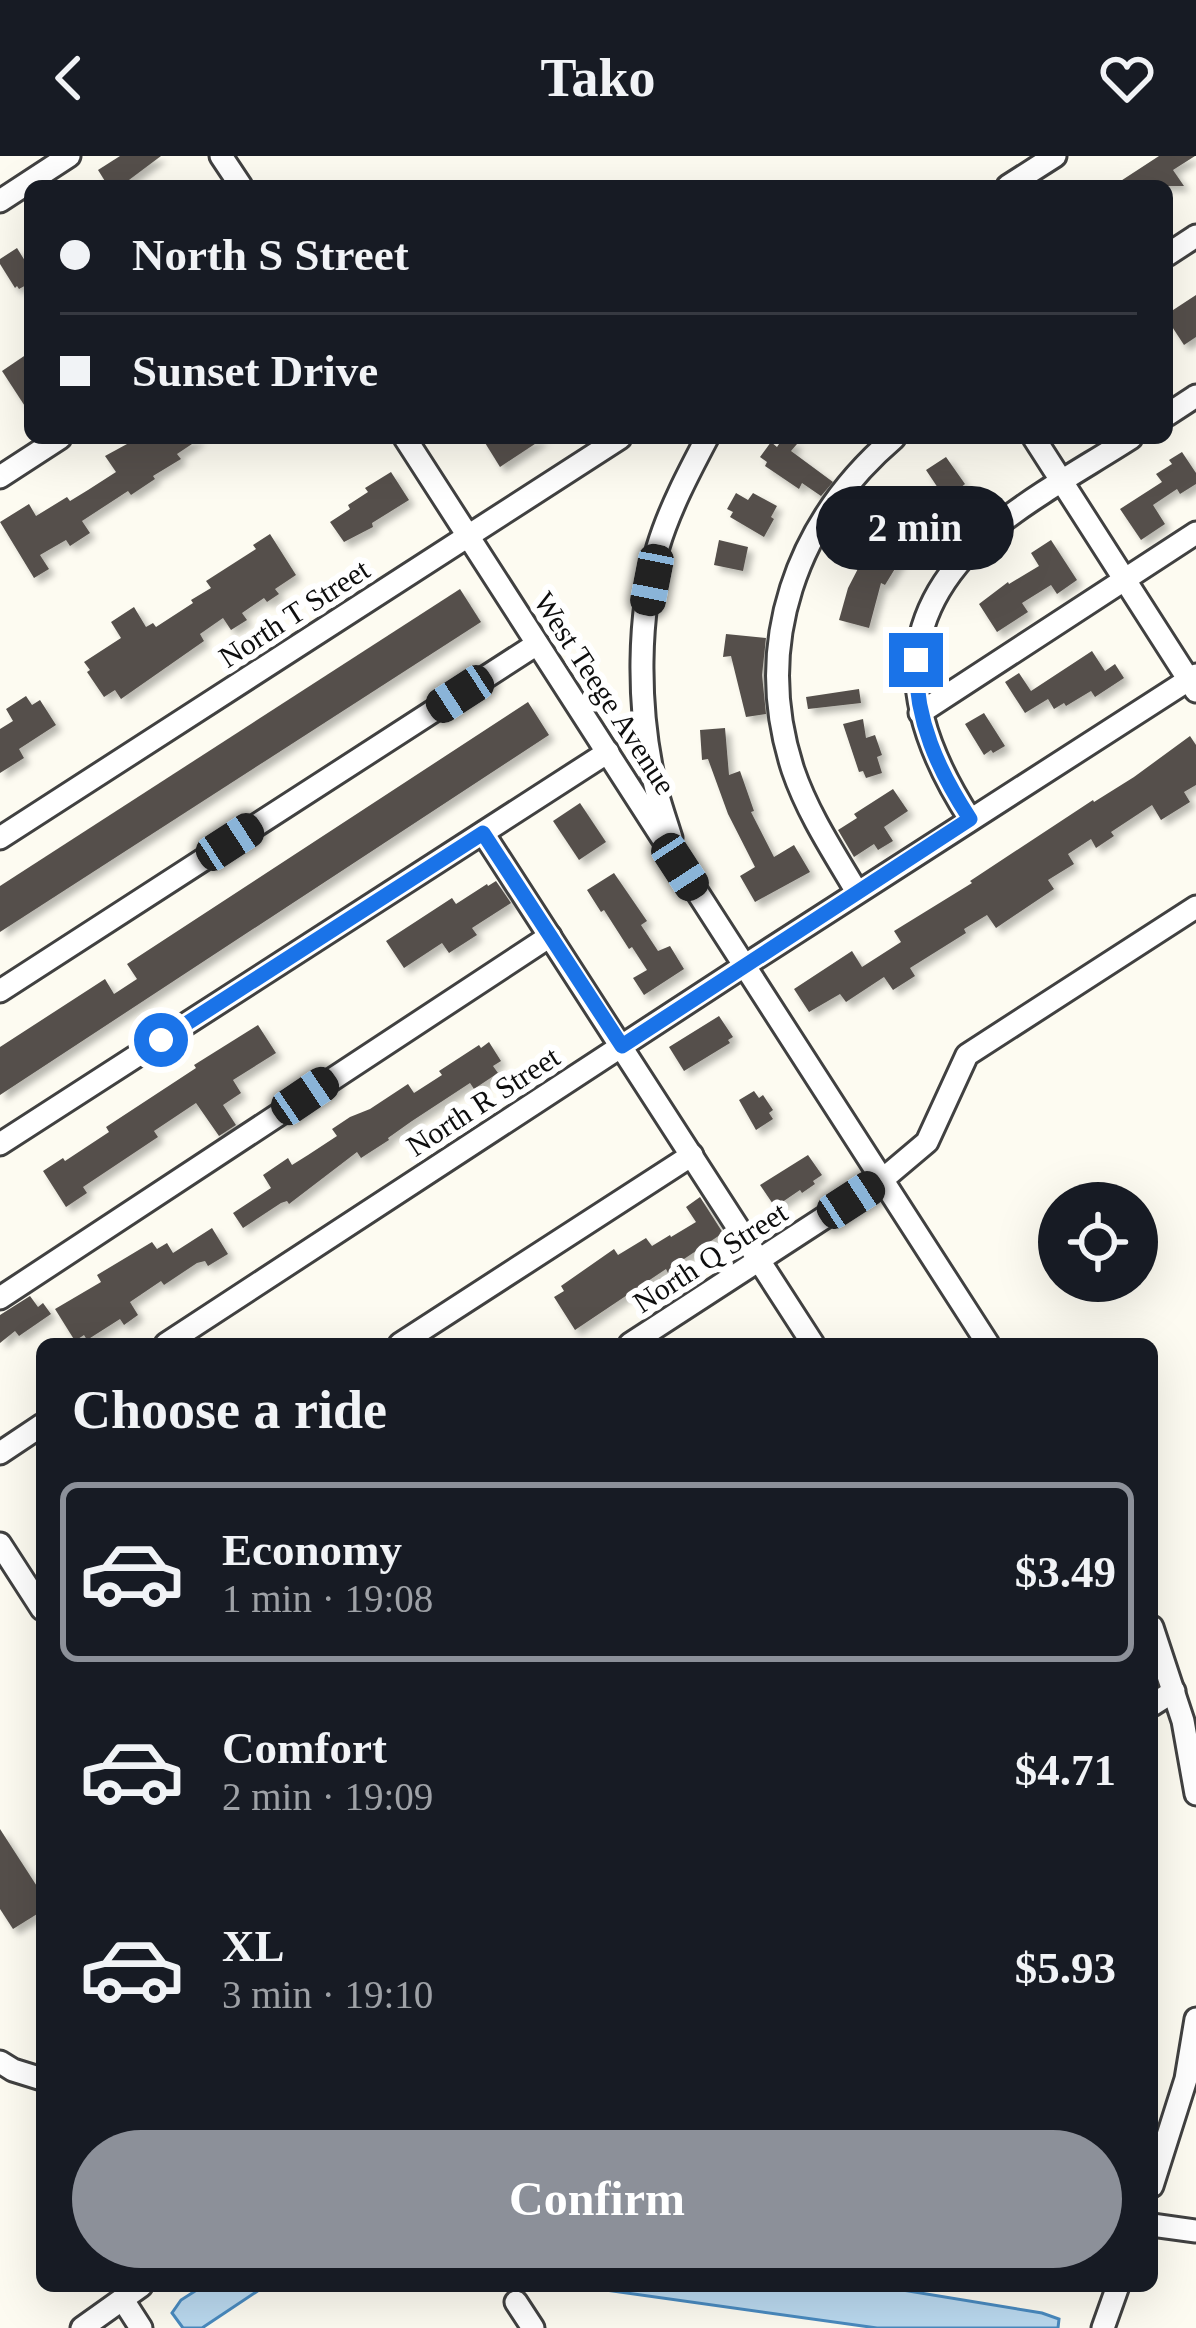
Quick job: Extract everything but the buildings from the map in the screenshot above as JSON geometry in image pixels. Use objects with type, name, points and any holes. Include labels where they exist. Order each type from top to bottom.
[{"type":"street","points":[[32,180],[69,156]]},
{"type":"street","points":[[1017,180],[1055,156]]},
{"type":"street","points":[[0,477],[51,444]]},
{"type":"street","name":"West Teege Avenue","points":[[409,444],[984,1338]]},
{"type":"street","name":"North T Street","points":[[0,838],[611,444]]},
{"type":"street","points":[[680,867],[653,777],[642,678],[646,612],[658,548],[704,444]]},
{"type":"street","points":[[857,892],[812,816],[792,767],[777,665],[783,616],[819,527],[838,494],[887,444]]},
{"type":"street","points":[[1038,444],[1194,682]]},
{"type":"street","points":[[970,819],[936,762],[920,713],[916,682],[927,615],[951,573],[1000,524],[1122,444]]},
{"type":"street","points":[[920,713],[1196,533]]},
{"type":"street","points":[[0,991],[537,644]]},
{"type":"street","name":"North R Street","points":[[175,1338],[970,819],[1194,682]]},
{"type":"street","points":[[0,1144],[608,752]]},
{"type":"street","points":[[483,833],[809,1338]]},
{"type":"street","name":"North Q Street","points":[[640,1338],[882,1180],[928,1142],[967,1055],[1196,907]]},
{"type":"street","points":[[0,1298],[550,936]]},
{"type":"street","points":[[409,1338],[692,1155]]},
{"type":"street","points":[[0,1453],[36,1429]]},
{"type":"street","points":[[0,1544],[34,1581]]},
{"type":"street","points":[[1158,1645],[1174,1691],[1189,1716],[1196,1794]]},
{"type":"street","points":[[1158,1702],[1174,1691]]},
{"type":"street","points":[[1158,2167],[1186,2079],[1196,2018]]},
{"type":"street","points":[[0,2062],[36,2077]]},
{"type":"street","points":[[1158,2226],[1196,2231]]},
{"type":"street","points":[[82,2328],[133,2292]]},
{"type":"street","points":[[1103,2328],[1116,2292]]},
{"type":"street","points":[[122,2300],[141,2328]]},
{"type":"street","points":[[516,2302],[532,2328]]},
{"type":"water","points":[[194,2292],[256,2292],[202,2328],[183,2328],[172,2313]]},
{"type":"water","points":[[620,2292],[914,2292],[1059,2319],[1058,2328],[877,2328]]},
{"type":"route","points":[[161,1040],[483,833],[622,1046],[970,819],[936,762],[923,724],[916,660]]}]
